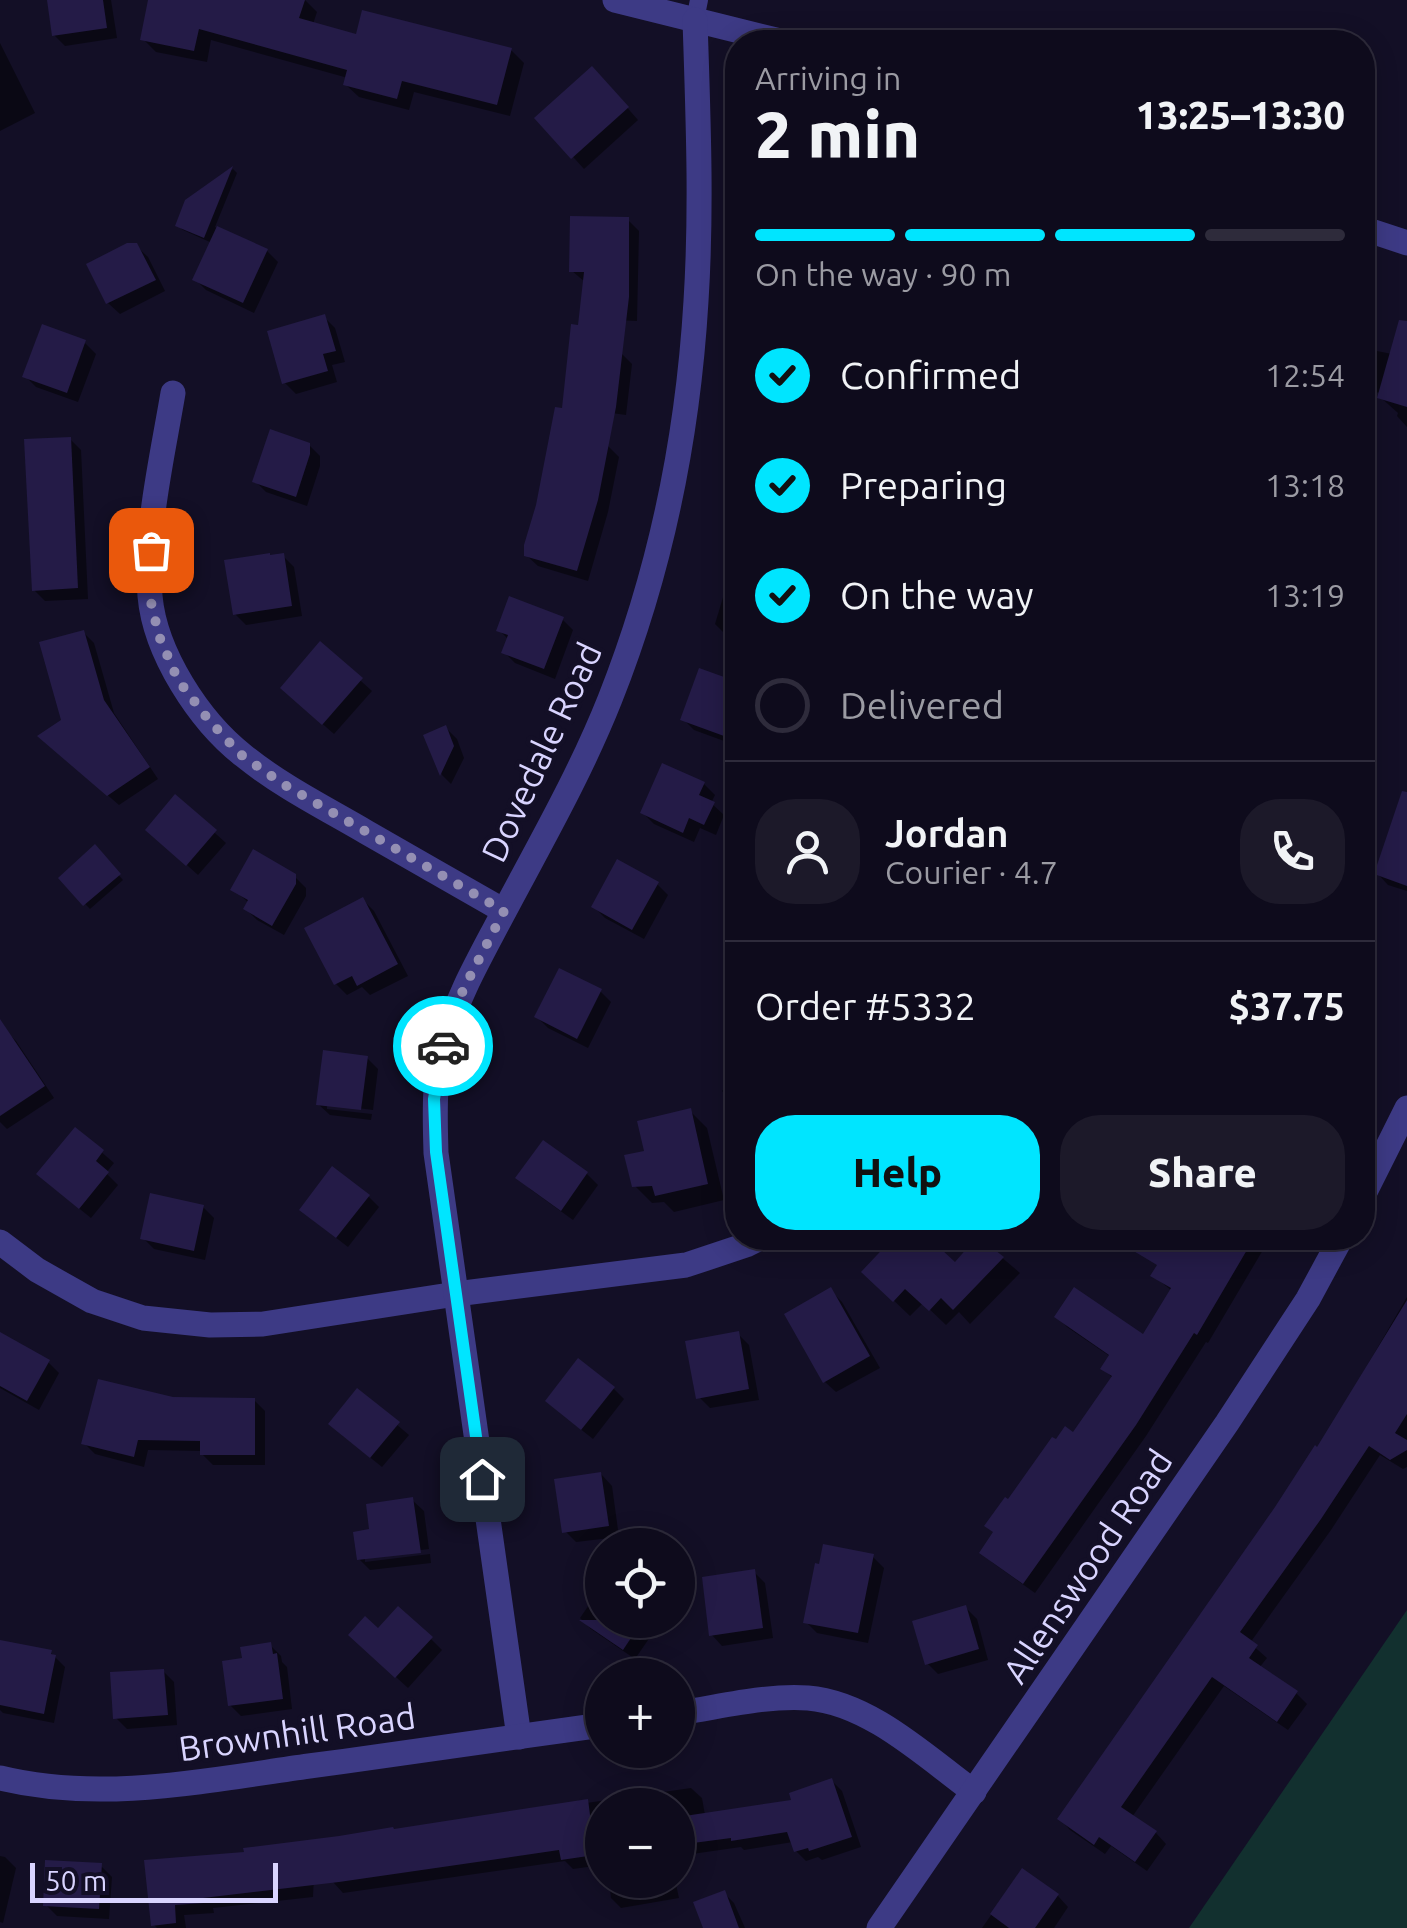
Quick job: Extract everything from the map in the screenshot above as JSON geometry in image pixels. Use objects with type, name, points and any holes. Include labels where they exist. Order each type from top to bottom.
[{"type":"street","points":[[615,0],[698,10],[752,30]]},
{"type":"street","name":"Dovedale Road","points":[[519,1737],[436,1152],[434,1099],[444,1043],[463,990],[568,793],[610,699],[646,595],[672,491],[687,398],[696,302],[700,204],[698,10]]},
{"type":"street","points":[[1375,232],[1407,243]]},
{"type":"street","points":[[174,393],[154,502],[150,598],[159,636],[178,680],[240,754],[283,784],[504,911]]},
{"type":"street","points":[[1375,1172],[1407,1108]]},
{"type":"street","points":[[0,1242],[37,1270],[92,1301],[144,1318],[210,1325],[263,1324],[456,1294],[686,1265],[727,1250]]},
{"type":"street","name":"Allenswood Road","points":[[879,1928],[1228,1423],[1308,1299],[1335,1250]]},
{"type":"street","points":[[695,1711],[808,1698],[845,1706],[878,1722],[974,1792]]},
{"type":"street","name":"Brownhill Road","points":[[0,1778],[24,1784],[94,1789],[172,1786],[585,1727]]},
{"type":"green space","points":[[1407,1610],[1407,1928],[1189,1928]]},
{"type":"building","points":[[47,0],[103,0],[107,28],[52,36]]},
{"type":"building","points":[[148,0],[305,0],[299,18],[356,34],[362,10],[512,48],[497,105],[402,81],[397,99],[343,85],[347,70],[199,29],[194,51],[140,40]]},
{"type":"building","points":[[592,66],[629,107],[571,159],[534,118]]},
{"type":"building","points":[[233,166],[204,238],[175,226],[185,200]]},
{"type":"building","points":[[570,216],[629,217],[629,297],[616,407],[598,500],[577,571],[524,556],[555,407],[562,408],[571,324],[578,325],[584,272],[569,272]]},
{"type":"building","points":[[217,226],[268,249],[243,303],[192,280]]},
{"type":"building","points":[[127,243],[137,243],[156,280],[106,304],[86,264]]},
{"type":"building","points":[[325,314],[336,351],[323,354],[328,371],[282,384],[267,331]]},
{"type":"building","points":[[1399,320],[1407,321],[1407,407],[1377,398]]},
{"type":"building","points":[[42,324],[86,340],[67,393],[22,377]]},
{"type":"building","points":[[270,429],[310,443],[296,497],[252,482]]},
{"type":"building","points":[[71,437],[78,588],[32,591],[24,439]]},
{"type":"building","points":[[284,553],[292,606],[233,615],[224,560]]},
{"type":"building","points":[[509,596],[564,617],[544,669],[501,653],[508,635],[496,631]]},
{"type":"building","points":[[84,630],[104,700],[150,767],[107,796],[37,736],[61,720],[39,642]]},
{"type":"building","points":[[320,641],[363,678],[322,725],[280,688]]},
{"type":"building","points":[[699,668],[725,677],[724,736],[680,720]]},
{"type":"building","points":[[446,725],[454,746],[440,776],[423,735]]},
{"type":"building","points":[[662,763],[705,782],[699,795],[715,802],[704,825],[689,818],[683,833],[640,813]]},
{"type":"building","points":[[1402,791],[1407,792],[1407,886],[1375,874]]},
{"type":"building","points":[[175,794],[217,830],[186,866],[145,830]]},
{"type":"building","points":[[95,844],[121,874],[83,906],[58,878]]},
{"type":"building","points":[[253,849],[296,874],[296,884],[272,926],[243,909],[248,900],[230,890]]},
{"type":"building","points":[[617,859],[659,882],[632,930],[591,907]]},
{"type":"building","points":[[363,897],[398,964],[357,986],[352,976],[334,985],[304,928]]},
{"type":"building","points":[[559,968],[602,989],[577,1039],[534,1017]]},
{"type":"building","points":[[0,1019],[45,1086],[0,1116]]},
{"type":"building","points":[[323,1050],[368,1056],[361,1110],[316,1105]]},
{"type":"building","points":[[691,1108],[708,1184],[655,1196],[652,1186],[632,1187],[624,1155],[644,1151],[637,1121]]},
{"type":"building","points":[[75,1127],[104,1150],[96,1161],[109,1172],[79,1209],[36,1174]]},
{"type":"building","points":[[543,1140],[588,1172],[561,1211],[515,1178]]},
{"type":"building","points":[[332,1166],[370,1195],[336,1238],[299,1210]]},
{"type":"building","points":[[150,1193],[204,1205],[194,1251],[140,1239]]},
{"type":"building","points":[[882,1250],[942,1250],[955,1262],[966,1250],[995,1250],[1004,1257],[953,1310],[941,1298],[929,1311],[905,1289],[893,1302],[861,1272]]},
{"type":"building","points":[[1132,1250],[1247,1250],[1197,1335],[1194,1333],[1136,1425],[1023,1584],[979,1553],[993,1532],[984,1526],[1052,1437],[1056,1439],[1065,1426],[1073,1432],[1112,1376],[1100,1369],[1109,1355],[1054,1317],[1074,1287],[1143,1334],[1171,1288],[1150,1276],[1157,1265]]},
{"type":"building","points":[[831,1287],[870,1356],[823,1383],[784,1314]]},
{"type":"building","points":[[1407,1300],[1407,1414],[1395,1433],[1407,1440],[1407,1450],[1390,1460],[1369,1446],[1240,1632],[1258,1645],[1249,1658],[1298,1691],[1277,1722],[1212,1677],[1121,1807],[1157,1831],[1135,1862],[1099,1837],[1094,1845],[1057,1819],[1317,1447]]},
{"type":"building","points":[[739,1331],[749,1389],[696,1399],[685,1341]]},
{"type":"building","points":[[0,1332],[50,1360],[27,1401],[0,1386]]},
{"type":"building","points":[[578,1358],[615,1387],[581,1430],[545,1401]]},
{"type":"building","points":[[98,1379],[173,1397],[255,1398],[255,1455],[200,1455],[200,1441],[138,1440],[134,1457],[81,1444]]},
{"type":"building","points":[[357,1388],[400,1422],[370,1458],[328,1424]]},
{"type":"building","points":[[601,1472],[609,1526],[562,1533],[554,1479]]},
{"type":"building","points":[[413,1497],[421,1553],[357,1560],[353,1532],[369,1529],[366,1504]]},
{"type":"building","points":[[823,1544],[874,1554],[858,1633],[803,1623],[815,1563],[819,1564]]},
{"type":"building","points":[[755,1569],[763,1628],[709,1636],[702,1577]]},
{"type":"building","points":[[966,1605],[979,1649],[925,1665],[912,1621]]},
{"type":"building","points":[[398,1606],[433,1637],[395,1678],[348,1635],[365,1616],[378,1628]]},
{"type":"building","points":[[605,1638],[631,1638],[623,1650]]},
{"type":"building","points":[[0,1640],[52,1650],[51,1654],[56,1655],[44,1714],[0,1705]]},
{"type":"building","points":[[271,1642],[273,1654],[277,1653],[283,1699],[228,1706],[222,1661],[242,1658],[240,1647]]},
{"type":"building","points":[[164,1669],[168,1715],[113,1719],[110,1672]]},
{"type":"building","points":[[832,1778],[852,1837],[794,1852],[787,1832],[695,1843],[695,1814],[791,1800],[789,1793]]},
{"type":"building","points":[[585,1799],[585,1856],[561,1860],[559,1850],[203,1898],[204,1903],[175,1905],[176,1923],[151,1926],[144,1860],[244,1852],[243,1848]]},
{"type":"building","points":[[45,1860],[102,1863],[99,1909],[43,1906]]},
{"type":"building","points":[[1022,1868],[1059,1894],[1035,1928],[1009,1928],[990,1914]]},
{"type":"building","points":[[725,1890],[739,1928],[703,1928],[693,1902]]},
{"type":"way so far","points":[[151,550],[150,598],[159,636],[178,680],[240,754],[283,784],[504,911],[463,990],[443,1046]]},
{"type":"route","points":[[443,1046],[434,1099],[436,1152],[482,1479]]}]
